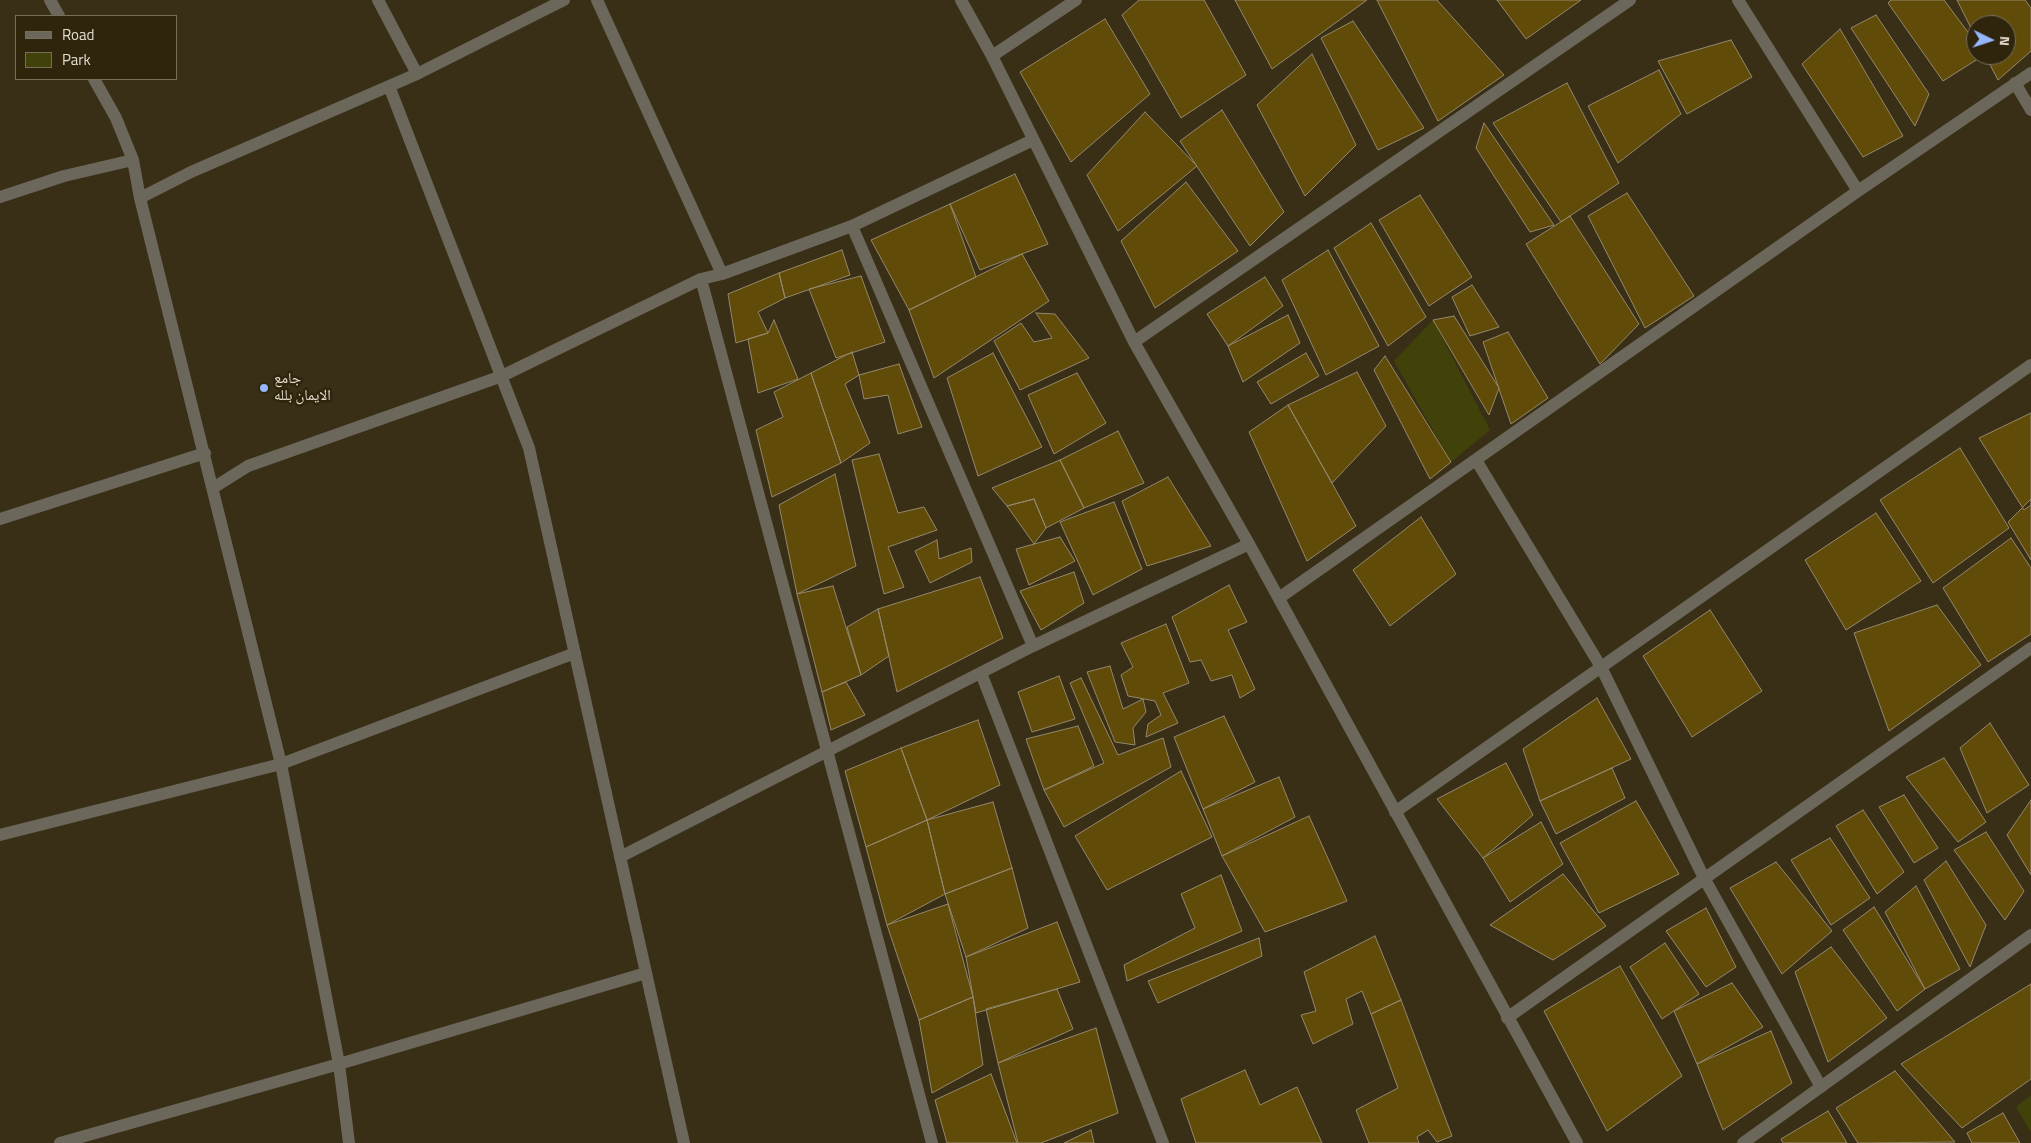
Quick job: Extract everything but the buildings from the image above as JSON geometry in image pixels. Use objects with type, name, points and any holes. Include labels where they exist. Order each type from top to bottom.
[{"type":"street","points":[[50,0],[58,15]]},
{"type":"street","points":[[378,0],[417,74]]},
{"type":"street","points":[[140,198],[191,172],[417,74],[564,0]]},
{"type":"street","points":[[597,0],[722,274]]},
{"type":"street","points":[[961,0],[992,56],[1134,342],[1279,598],[1576,1143]]},
{"type":"street","points":[[992,56],[1076,0]]},
{"type":"street","points":[[1134,342],[1630,0]]},
{"type":"street","points":[[1738,0],[1858,191]]},
{"type":"street","points":[[1279,598],[1858,191],[2031,72]]},
{"type":"street","points":[[95,80],[116,118],[133,160],[140,198],[281,764],[339,1064],[349,1143]]},
{"type":"street","points":[[2015,83],[2031,110]]},
{"type":"street","points":[[389,86],[529,448],[684,1143]]},
{"type":"street","points":[[213,488],[248,466],[502,376],[701,279],[722,274],[852,226],[1033,140]]},
{"type":"street","points":[[0,197],[64,176],[133,160]]},
{"type":"street","points":[[852,226],[1033,646]]},
{"type":"street","points":[[701,279],[932,1143]]},
{"type":"street","points":[[1395,812],[2031,365]]},
{"type":"street","points":[[0,519],[204,453]]},
{"type":"street","points":[[1476,460],[1601,667],[1704,878],[1821,1087]]},
{"type":"street","points":[[620,857],[1033,646],[1249,544]]},
{"type":"street","points":[[1507,1018],[2031,648]]},
{"type":"street","points":[[0,835],[281,764],[575,653]]},
{"type":"street","points":[[981,673],[1162,1143]]},
{"type":"street","points":[[1743,1143],[2031,935]]},
{"type":"street","points":[[60,1143],[339,1064],[646,972]]},
{"type":"green space","points":[[1433,320],[1490,430],[1451,462],[1394,361]]},
{"type":"green space","points":[[2031,1095],[2031,1132],[2016,1107]]},
{"type":"place","name":"جامع الايمان بلله","points":[[264,388]]}]
